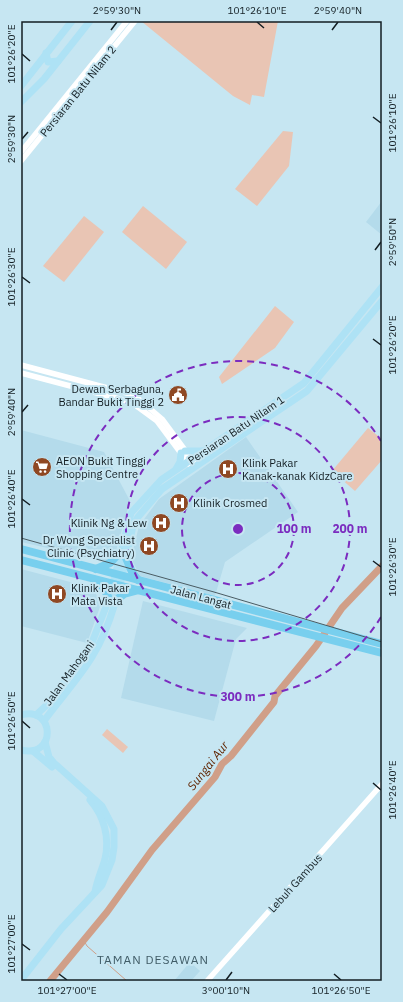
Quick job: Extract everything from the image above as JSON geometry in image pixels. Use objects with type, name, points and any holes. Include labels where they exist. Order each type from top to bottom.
[{"type":"highway","name":"Jalan Langat","points":[[21,549],[96,569],[142,590],[382,653]]},
{"type":"highway","points":[[96,569],[123,555],[138,580]]},
{"type":"highway","name":"Jalan Langat","points":[[21,560],[90,576],[138,580],[382,644]]},
{"type":"highway","points":[[90,576],[104,588],[112,600],[124,594],[142,590]]},
{"type":"main road","points":[[21,86],[72,21]]},
{"type":"main road","points":[[21,102],[44,79],[90,21]]},
{"type":"main road","points":[[46,53],[48,62],[58,61]]},
{"type":"main road","name":"Persiaran Batu Nilam 1","points":[[117,579],[131,513],[155,486],[175,471],[192,464],[204,451],[304,383],[382,287]]},
{"type":"main road","name":"Persiaran Batu Nilam 1","points":[[123,555],[133,526],[138,517],[162,489],[192,464],[307,391],[382,301]]},
{"type":"main road","points":[[175,471],[183,452],[204,451]]},
{"type":"main road","name":"Jalan Mahogani","points":[[44,721],[93,656],[110,618],[112,600],[117,579]]},
{"type":"main road","name":"Jalan Mahogani","points":[[36,715],[51,701],[88,652],[112,600]]},
{"type":"main road","points":[[21,715],[36,715],[44,721],[48,732],[45,742],[40,748],[33,751],[21,750]]},
{"type":"main road","points":[[21,980],[61,929],[104,882],[112,860],[114,847],[114,829],[102,806],[49,757],[45,742]]},
{"type":"main road","points":[[33,751],[84,794],[94,805],[103,821],[106,838],[106,850],[95,892]]},
{"type":"street","name":"Persiaran Batu Nilam 2","points":[[21,152],[127,21]]},
{"type":"street","name":"Persiaran Batu Nilam 2","points":[[21,162],[135,21]]},
{"type":"street","points":[[21,366],[134,396],[162,419],[183,452]]},
{"type":"street","points":[[21,373],[131,402],[157,421],[192,464]]},
{"type":"street","name":"Lebuh Gambus","points":[[207,981],[382,784]]},
{"type":"shaded area","points":[[141,21],[278,21],[264,97],[252,95],[250,105],[233,96]]},
{"type":"shaded area","points":[[283,131],[293,132],[289,166],[257,206],[235,189]]},
{"type":"shaded area","points":[[382,201],[382,235],[366,222]]},
{"type":"shaded area","points":[[143,206],[187,242],[166,269],[122,232]]},
{"type":"shaded area","points":[[84,216],[104,232],[64,282],[43,266]]},
{"type":"shaded area","points":[[275,306],[294,322],[275,348],[222,384],[219,377]]},
{"type":"shaded area","points":[[368,428],[382,439],[382,460],[355,491],[332,471]]},
{"type":"shaded area","points":[[21,430],[104,452],[130,501],[114,558],[105,561],[21,542]]},
{"type":"shaded area","points":[[246,437],[298,512],[225,562],[215,596],[140,576],[131,558],[139,526],[159,499]]},
{"type":"shaded area","points":[[21,569],[93,588],[101,604],[87,643],[21,626]]},
{"type":"shaded area","points":[[143,601],[247,628],[236,639],[214,721],[121,698]]},
{"type":"shaded area","points":[[107,729],[128,747],[123,753],[102,735]]},
{"type":"shaded area","points":[[190,962],[200,971],[191,981],[174,981]]},
{"type":"waterway","name":"Sungai Aur","points":[[50,981],[107,912],[152,850],[215,777],[222,764],[231,756],[274,702],[275,696],[316,646],[342,608],[382,566]]},
{"type":"waterway","points":[[83,939],[87,946],[127,981]]},
{"type":"tram line","points":[[21,538],[214,592],[382,642]]},
{"type":"place","name":"Dewan Serbaguna, Bandar Bukit Tinggi 2","points":[[178,395]]},
{"type":"place","name":"AEON Bukit Tinggi Shopping Centre","points":[[42,467]]},
{"type":"place","name":"Klink Pakar Kanak-kanak KidzCare","points":[[228,469]]},
{"type":"place","name":"Klinik Crosmed","points":[[179,503]]},
{"type":"place","name":"Klinik Ng & Lew","points":[[161,523]]},
{"type":"place","name":"Dr Wong Specialist Clinic (Psychiatry)","points":[[149,546]]},
{"type":"place","name":"Klinik Pakar Mata Vista","points":[[57,594]]},
{"type":"district","name":"TAMAN DESAWAN","points":[[153,960]]}]
